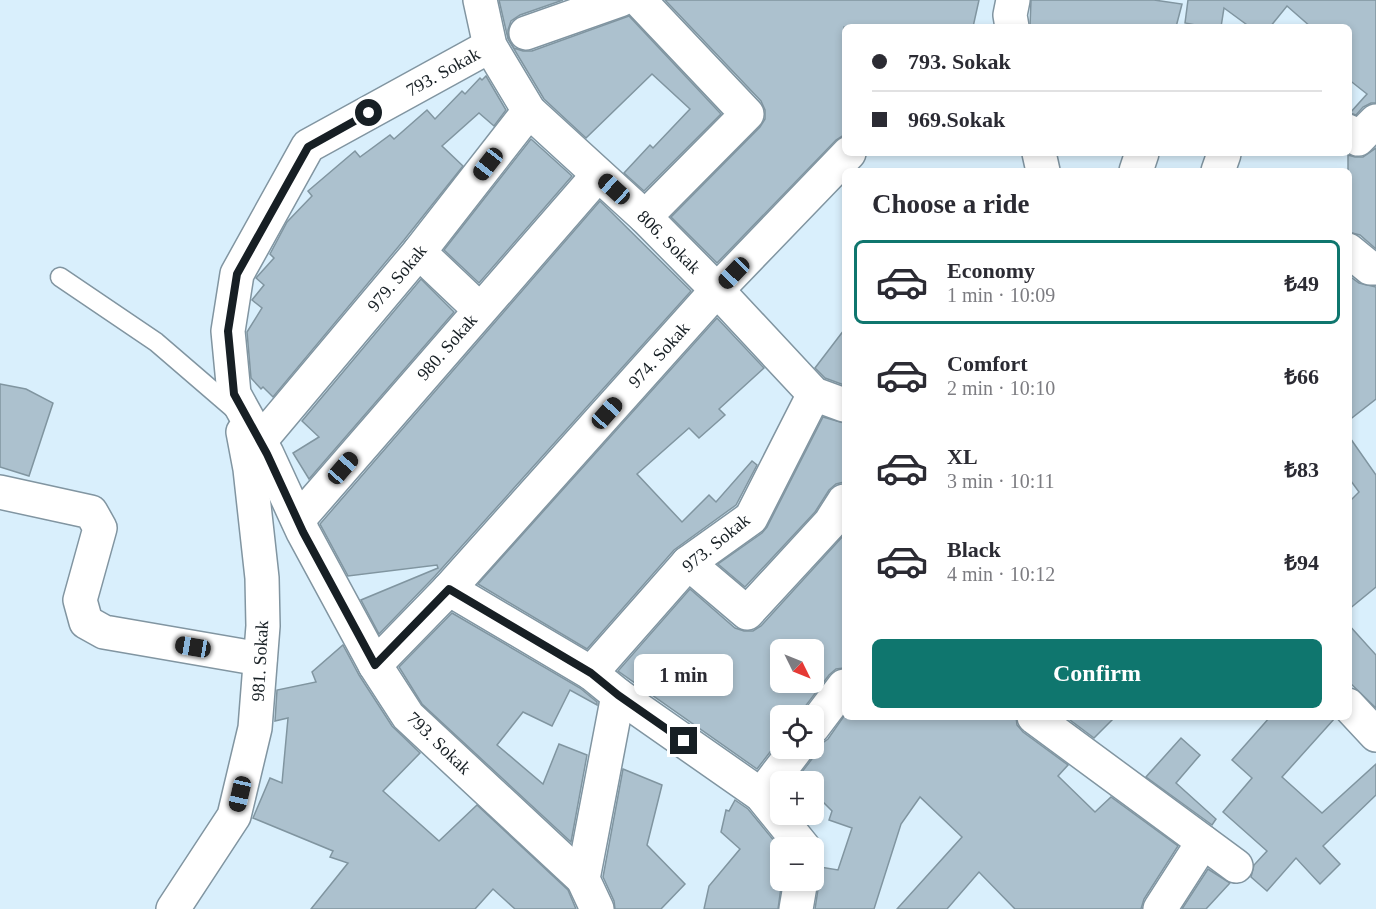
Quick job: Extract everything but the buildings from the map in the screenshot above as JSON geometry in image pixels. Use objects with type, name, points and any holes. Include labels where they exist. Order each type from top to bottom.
[{"type":"street","name":"806. Sokak","points":[[480,0],[490,46],[529,111],[645,217],[814,394],[842,404]]},
{"type":"street","points":[[526,33],[620,0]]},
{"type":"street","points":[[639,0],[747,114],[645,217]]},
{"type":"street","name":"793. Sokak","points":[[490,46],[308,147],[237,274],[228,331],[236,403],[260,441],[298,520],[375,665],[408,716],[583,879]]},
{"type":"street","name":"979. Sokak","points":[[260,441],[419,252],[529,111]]},
{"type":"street","points":[[1352,134],[1358,139],[1376,121]]},
{"type":"street","name":"974. Sokak","points":[[375,665],[449,589],[717,290],[846,156]]},
{"type":"street","name":"980. Sokak","points":[[298,520],[479,309],[598,175]]},
{"type":"street","points":[[419,252],[479,309]]},
{"type":"street","points":[[1352,253],[1370,268],[1376,268]]},
{"type":"street","name":"973. Sokak","points":[[591,673],[688,564],[751,518],[814,394]]},
{"type":"street","name":"981. Sokak","points":[[173,909],[234,816],[255,728],[263,626],[262,578],[250,469],[236,403]]},
{"type":"street","points":[[0,492],[91,512],[100,528],[80,600],[87,622],[104,632],[260,659]]},
{"type":"street","points":[[688,564],[747,613],[830,524],[842,504]]},
{"type":"street","points":[[449,589],[591,673],[618,695],[762,795],[795,837]]},
{"type":"street","points":[[824,712],[842,689]]},
{"type":"street","points":[[597,909],[583,879],[618,695]]},
{"type":"street","points":[[1352,709],[1376,735]]},
{"type":"street","points":[[1038,720],[1236,866]]},
{"type":"street","points":[[762,795],[789,759]]},
{"type":"street","points":[[1160,909],[1203,842]]},
{"type":"street","points":[[796,909],[799,891]]},
{"type":"lane","points":[[60,277],[156,342],[236,403]]},
{"type":"route","points":[[369,113],[308,147],[237,274],[228,331],[234,394],[267,454],[303,532],[375,665],[449,589],[591,673],[618,695],[684,741]]}]
